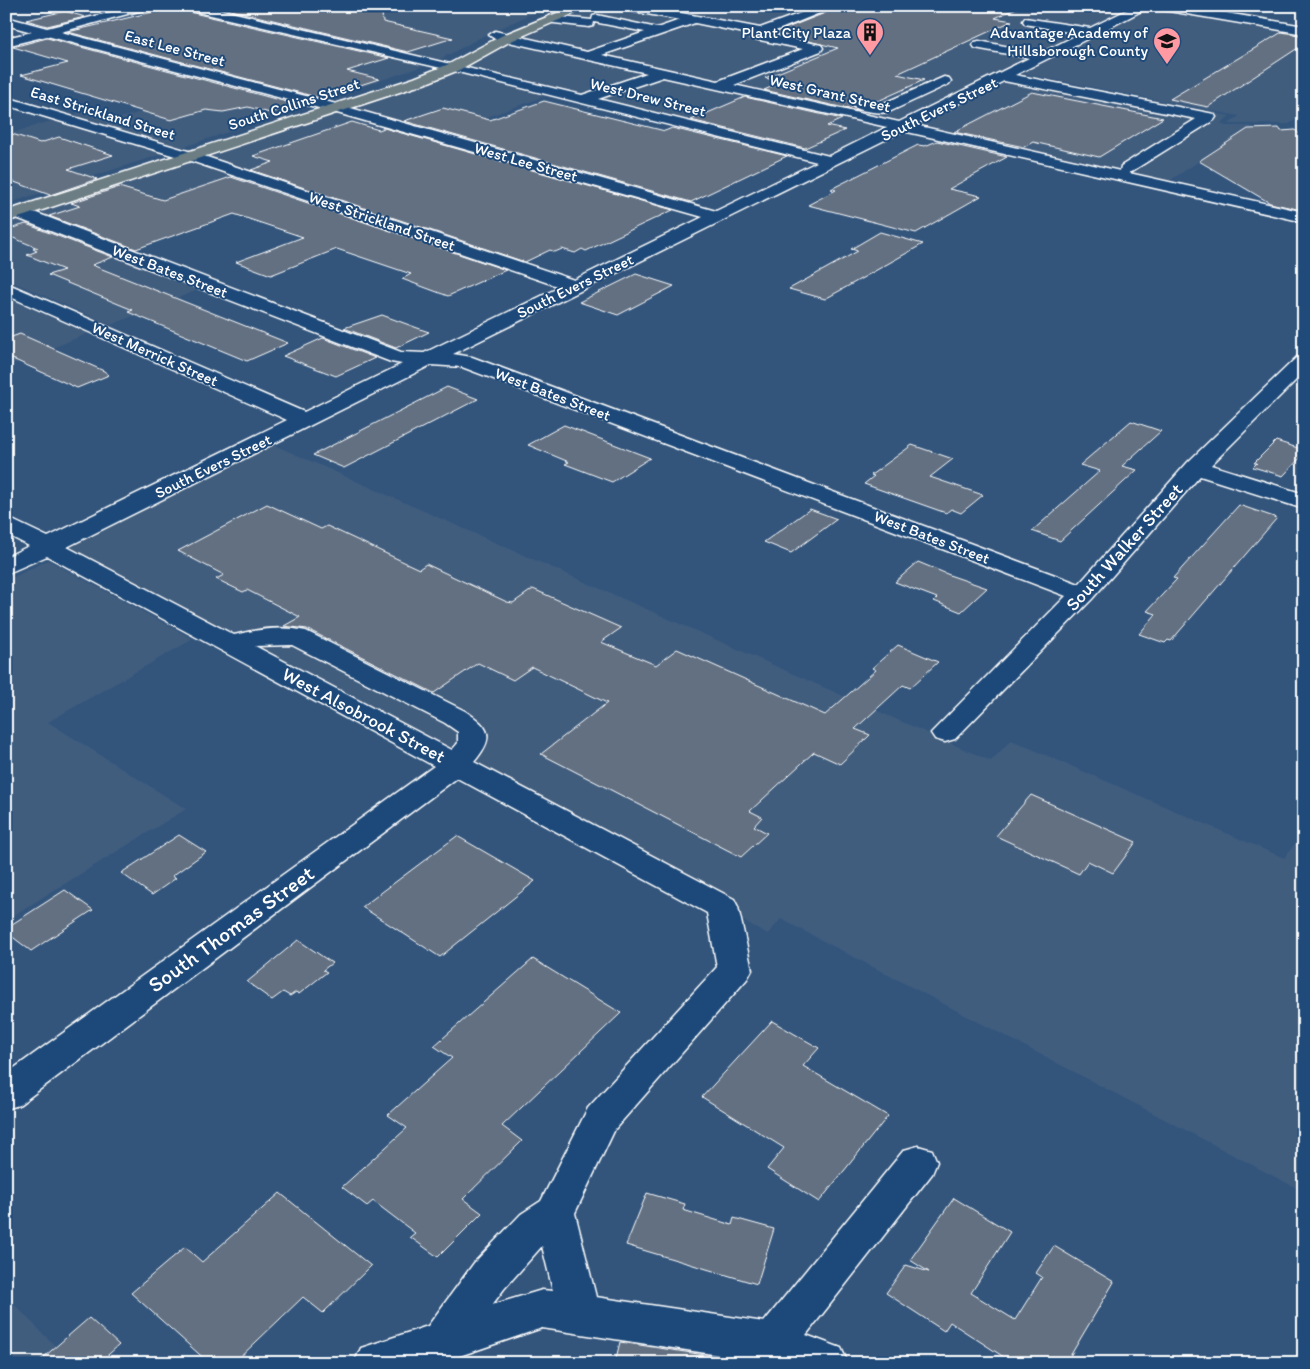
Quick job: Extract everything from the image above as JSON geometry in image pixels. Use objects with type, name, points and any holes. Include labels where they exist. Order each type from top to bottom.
[{"type":"main road","name":"South Collins Street","points":[[11,213],[183,155],[335,108],[447,65],[556,11],[585,6]]},
{"type":"main road","name":"South Collins Street","points":[[183,155],[319,104],[447,65]]},
{"type":"street","points":[[6,42],[151,6]]},
{"type":"street","name":"West Drew Street","points":[[189,6],[485,74],[833,161]]},
{"type":"street","points":[[625,6],[760,32]]},
{"type":"street","points":[[729,84],[817,48],[754,35],[831,6]]},
{"type":"street","name":"South Evers Street","points":[[6,567],[427,358],[1095,33],[1145,6]]},
{"type":"street","points":[[1163,6],[1269,27],[1304,30]]},
{"type":"street","points":[[556,11],[593,21],[658,32]]},
{"type":"street","points":[[1269,27],[1299,15]]},
{"type":"street","points":[[587,56],[694,20]]},
{"type":"street","name":"East Lee Street","points":[[6,21],[335,108]]},
{"type":"street","points":[[1029,21],[1095,33]]},
{"type":"street","name":"West Grant Street","points":[[501,37],[686,79],[729,84],[901,127],[1304,217]]},
{"type":"street","points":[[978,45],[1044,58]]},
{"type":"street","points":[[527,58],[552,48]]},
{"type":"street","points":[[485,74],[510,65]]},
{"type":"street","points":[[583,99],[661,73]]},
{"type":"street","points":[[1004,77],[1209,117],[1126,169]]},
{"type":"street","points":[[729,84],[884,109],[941,82],[975,91]]},
{"type":"street","name":"East Strickland Street","points":[[6,101],[183,155]]},
{"type":"street","points":[[898,103],[937,110]]},
{"type":"street","name":"West Lee Street","points":[[335,108],[717,216]]},
{"type":"street","name":"West Strickland Street","points":[[183,155],[574,286]]},
{"type":"street","name":"West Bates Street","points":[[11,213],[398,358],[465,361],[1083,594]]},
{"type":"street","name":"West Merrick Street","points":[[6,288],[304,420]]},
{"type":"street","name":"South Walker Street","points":[[945,733],[1083,594],[1196,467],[1304,361]]},
{"type":"street","points":[[1196,467],[1304,502]]},
{"type":"street","name":"West Alsobrook Street","points":[[6,524],[722,907],[735,970],[601,1119],[555,1213]]},
{"type":"street","name":"South Thomas Street","points":[[6,1094],[456,764],[472,745],[472,728],[455,716],[297,637],[254,638],[231,644]]},
{"type":"street","points":[[773,1343],[918,1162]]},
{"type":"street","points":[[443,1340],[488,1276],[535,1226],[555,1213],[579,1315]]},
{"type":"street","points":[[376,1363],[443,1340],[542,1310],[773,1343],[826,1363]]},
{"type":"shaded area","points":[[386,6],[549,6],[485,35],[439,60],[324,34]]},
{"type":"shaded area","points":[[593,6],[1137,6],[899,123],[517,38]]},
{"type":"shaded area","name":"Advantage Academy of Hillsborough County","points":[[1145,6],[1163,6],[1304,30],[1304,114],[1289,124],[1229,124],[1239,116],[1015,72]]},
{"type":"shaded area","points":[[314,38],[429,64],[320,101],[247,82],[332,57],[294,47]]},
{"type":"shaded area","points":[[509,42],[889,128],[831,156],[464,66]]},
{"type":"shaded area","points":[[454,70],[551,94],[441,134],[347,108]]},
{"type":"shaded area","points":[[1018,75],[1230,116],[1221,123],[1225,126],[1253,126],[1169,181],[918,124]]},
{"type":"shaded area","points":[[233,86],[307,105],[178,149],[69,116],[84,111],[120,118]]},
{"type":"shaded area","points":[[334,112],[428,139],[394,152],[268,177],[203,156]]},
{"type":"shaded area","points":[[54,120],[162,154],[6,204],[6,135]]},
{"type":"shaded area","points":[[187,161],[252,183],[102,232],[155,258],[35,212]]},
{"type":"shaded area","points":[[16,218],[200,289],[111,325],[6,279],[6,221]]},
{"type":"shaded area","points":[[6,296],[89,333],[6,367]]},
{"type":"shaded area","points":[[265,441],[991,761],[1011,740],[1284,858],[1304,832],[1304,1192],[781,919],[768,934],[48,546]]},
{"type":"shaded area","points":[[48,560],[193,639],[48,722],[186,809],[6,920],[6,581]]},
{"type":"shaded area","points":[[6,1296],[72,1363],[6,1363]]},
{"type":"building","points":[[162,6],[181,6],[189,12],[389,58],[347,71],[379,79],[320,98],[68,32],[161,10]]},
{"type":"building","points":[[214,6],[381,6],[383,22],[453,38],[408,52]]},
{"type":"building","name":"Plant City Plaza","points":[[843,6],[1021,6],[995,18],[1012,21],[897,74],[924,80],[878,101],[857,98],[849,102],[849,105],[858,111],[764,90],[783,82],[765,78],[838,48],[774,33]]},
{"type":"building","points":[[65,11],[85,17],[47,26],[26,20]]},
{"type":"building","points":[[1282,32],[1304,36],[1304,44],[1208,107],[1170,99]]},
{"type":"building","points":[[47,38],[298,105],[270,113],[248,107],[223,112],[206,110],[171,120],[21,75],[68,63],[13,47]]},
{"type":"building","points":[[1032,92],[1163,118],[1099,157],[1033,142],[1024,147],[954,132]]},
{"type":"building","points":[[745,97],[842,119],[827,126],[845,130],[805,148],[691,120]]},
{"type":"building","points":[[544,101],[665,131],[672,128],[787,156],[691,202],[404,121],[443,108],[490,120]]},
{"type":"building","points":[[352,122],[379,130],[384,128],[673,210],[586,251],[582,249],[575,253],[562,249],[555,252],[550,250],[525,262],[251,170],[273,162],[253,156]]},
{"type":"building","points":[[1279,128],[1281,131],[1295,130],[1304,138],[1304,203],[1297,209],[1270,203],[1199,161],[1248,129]]},
{"type":"building","points":[[6,132],[40,143],[59,137],[113,155],[68,169],[97,179],[50,195],[6,179]]},
{"type":"building","points":[[937,141],[1007,157],[949,189],[981,196],[916,233],[808,205],[836,190],[831,189],[918,145],[925,146]]},
{"type":"building","points":[[231,177],[506,270],[448,296],[402,279],[411,274],[337,249],[271,275],[236,262],[303,237],[234,214],[136,249],[49,216],[80,206],[71,203],[119,187],[163,200]]},
{"type":"building","points":[[26,224],[113,257],[92,265],[288,343],[247,361],[128,312],[133,310],[48,275],[64,270],[27,255],[37,251],[33,249],[38,248],[6,235],[6,230]]},
{"type":"building","points":[[880,232],[923,244],[825,299],[789,289],[858,251],[851,249]]},
{"type":"building","points":[[636,274],[674,286],[618,315],[579,302]]},
{"type":"building","points":[[382,315],[429,332],[396,348],[344,328]]},
{"type":"building","points":[[20,334],[104,371],[109,375],[77,388],[6,356],[6,339]]},
{"type":"building","points":[[323,338],[375,358],[336,376],[283,356]]},
{"type":"building","points":[[447,387],[478,399],[344,468],[313,455]]},
{"type":"building","points":[[1131,421],[1161,431],[1122,466],[1137,470],[1060,541],[1032,531],[1100,471],[1080,465]]},
{"type":"building","points":[[564,425],[650,458],[612,482],[565,464],[569,462],[528,445]]},
{"type":"building","points":[[1276,441],[1304,450],[1304,454],[1283,476],[1253,467],[1257,463],[1254,463]]},
{"type":"building","points":[[912,445],[953,459],[930,477],[983,495],[961,513],[951,509],[946,513],[864,484],[874,476],[871,475]]},
{"type":"building","points":[[267,504],[321,529],[327,526],[419,569],[426,564],[507,602],[513,603],[533,589],[621,628],[601,642],[656,665],[677,649],[825,715],[876,670],[872,668],[898,645],[938,662],[910,688],[903,685],[855,729],[870,735],[840,764],[814,752],[750,811],[762,817],[754,826],[767,833],[741,857],[541,754],[607,703],[532,667],[513,680],[478,663],[434,693],[307,629],[284,626],[300,617],[247,590],[243,592],[216,579],[224,575],[178,551]]},
{"type":"building","points":[[1239,505],[1277,518],[1171,641],[1168,640],[1165,643],[1139,634],[1156,614],[1147,611],[1177,579],[1173,578]]},
{"type":"building","points":[[810,509],[837,519],[791,553],[764,542]]},
{"type":"building","points":[[918,562],[987,588],[961,612],[934,601],[937,598],[895,582]]},
{"type":"building","points":[[1031,795],[1136,842],[1113,873],[1088,861],[1079,874],[996,836]]},
{"type":"building","points":[[179,835],[206,852],[172,876],[176,878],[152,895],[121,873]]},
{"type":"building","points":[[457,836],[535,881],[440,957],[362,907]]},
{"type":"building","points":[[65,890],[93,910],[31,951],[6,932],[6,928]]},
{"type":"building","points":[[298,940],[332,963],[323,970],[327,972],[299,994],[296,992],[290,996],[283,992],[272,1000],[247,982]]},
{"type":"building","points":[[533,959],[621,1013],[502,1126],[522,1141],[463,1199],[482,1213],[438,1257],[410,1237],[415,1233],[373,1201],[367,1206],[342,1187],[407,1128],[388,1115],[452,1058],[434,1046]]},
{"type":"building","points":[[772,1021],[819,1048],[803,1066],[888,1116],[819,1202],[767,1169],[784,1148],[702,1097]]},
{"type":"building","points":[[280,1193],[371,1266],[323,1313],[303,1297],[234,1363],[209,1363],[131,1293],[185,1247],[202,1262]]},
{"type":"building","points":[[647,1193],[685,1204],[683,1210],[732,1225],[734,1218],[774,1229],[757,1284],[626,1245]]},
{"type":"building","points":[[954,1198],[1010,1232],[971,1293],[1015,1320],[1042,1277],[1036,1273],[1054,1246],[1114,1282],[1066,1363],[1013,1363],[950,1322],[944,1331],[886,1293],[906,1265],[929,1272],[910,1260]]},
{"type":"building","points":[[89,1318],[119,1345],[99,1363],[37,1363]]},
{"type":"building","points":[[620,1342],[750,1362],[615,1363]]},
{"type":"place","name":"Plant City Plaza","points":[[870,56]]},
{"type":"place","name":"Advantage Academy of Hillsborough County","points":[[1167,65]]}]
